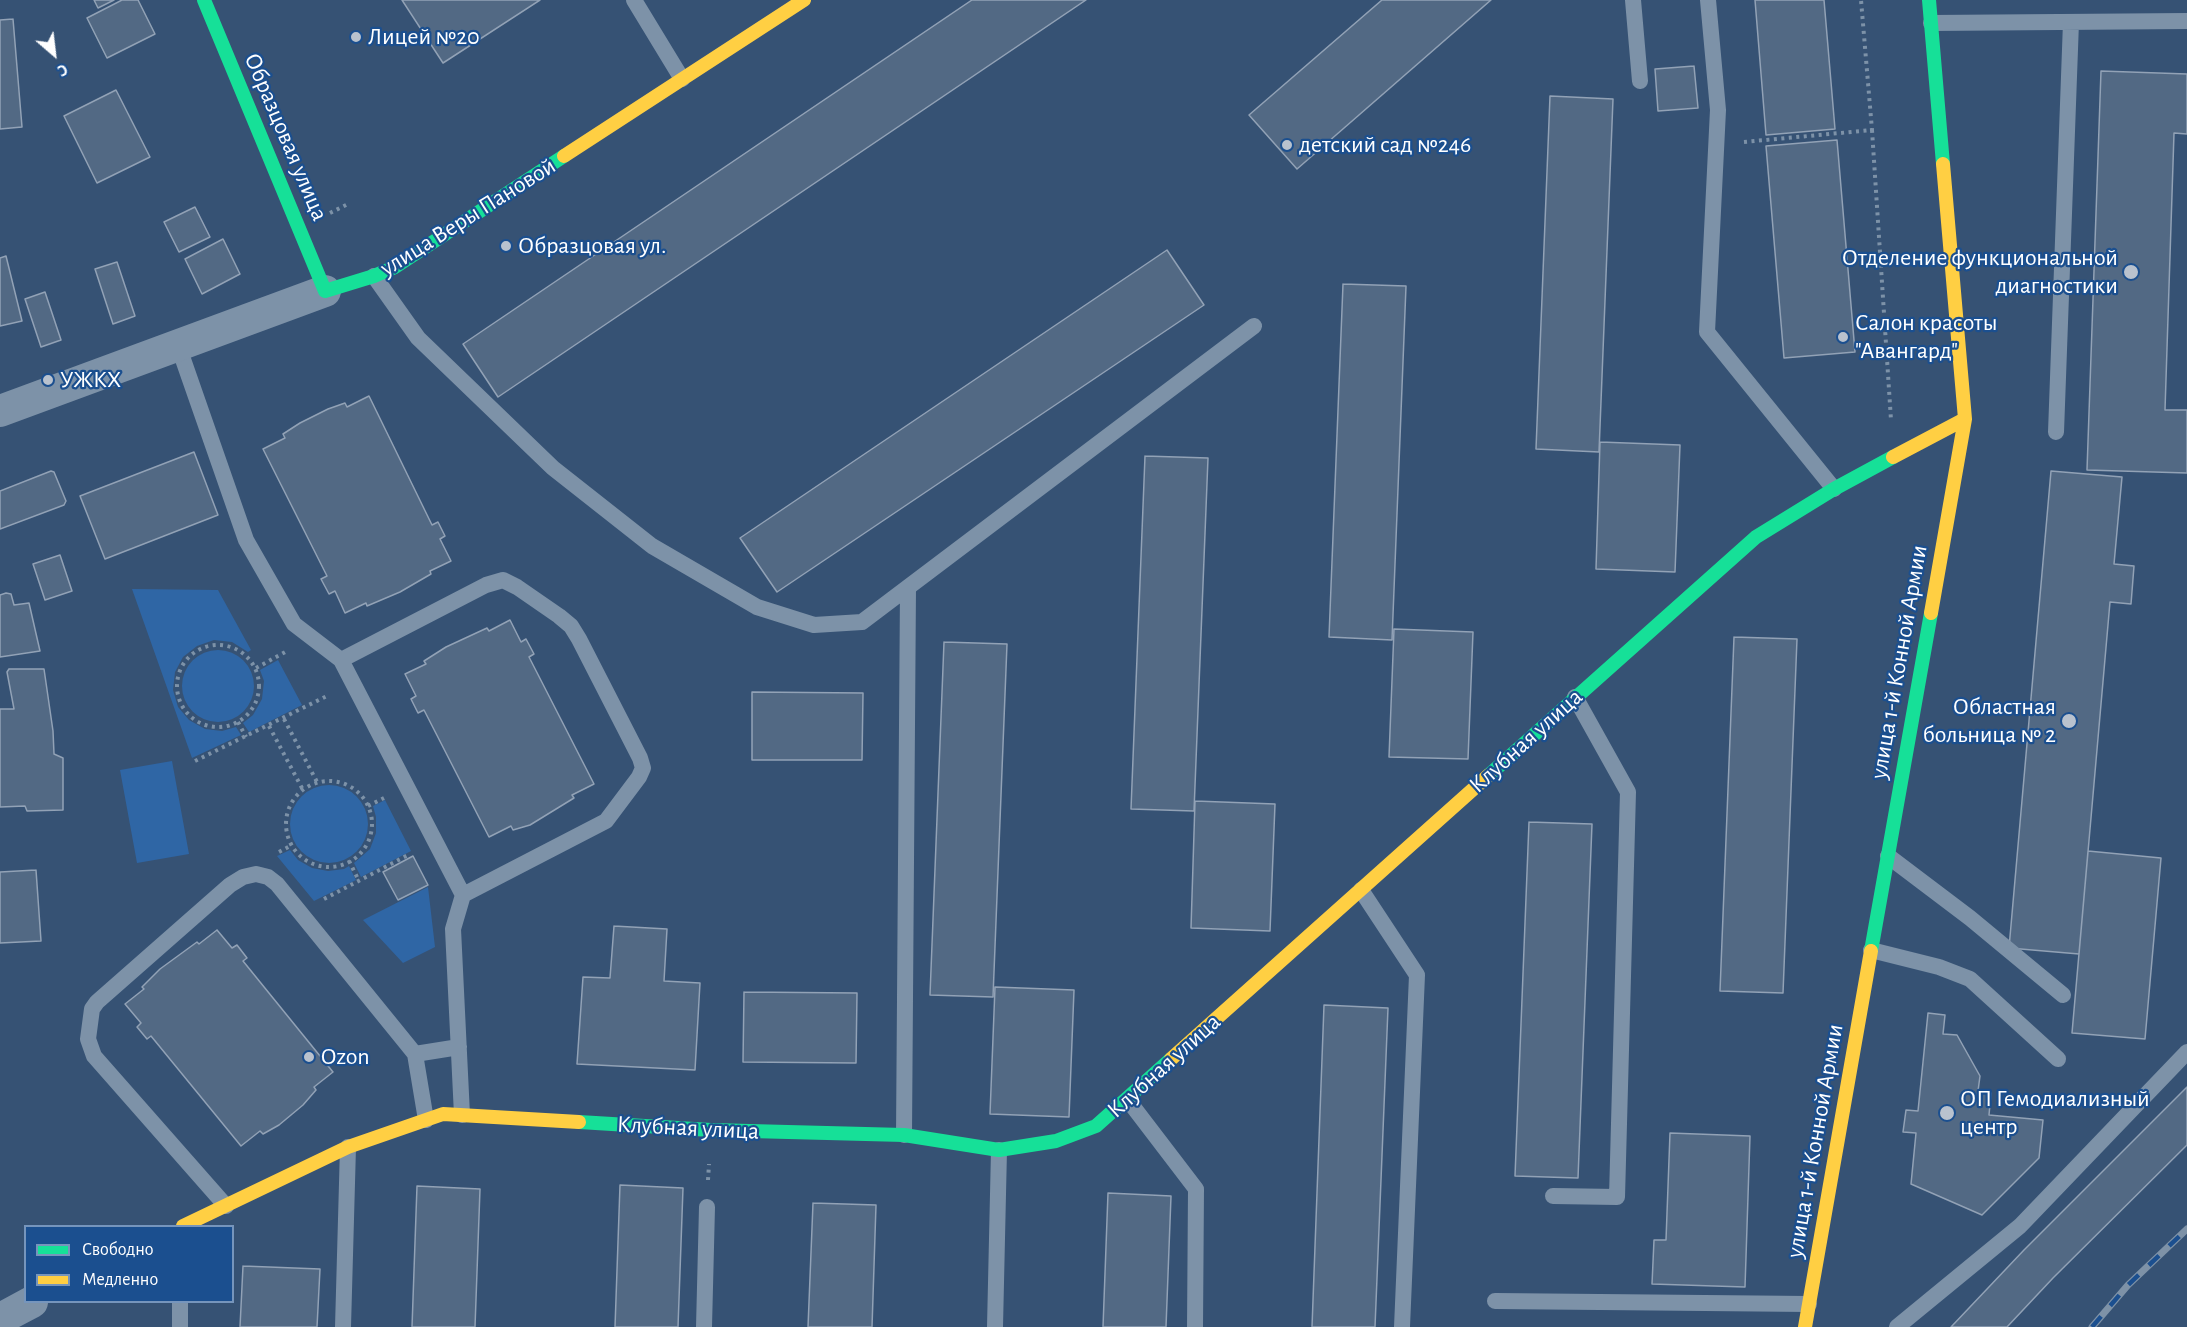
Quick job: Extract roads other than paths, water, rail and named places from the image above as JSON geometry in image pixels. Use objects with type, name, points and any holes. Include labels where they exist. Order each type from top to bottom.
[{"type":"street","name":"Образцовая улица","points":[[204,0],[325,291]]},
{"type":"street","name":"улица Веры Пановой","points":[[0,411],[395,267],[804,0]]},
{"type":"street","name":"улица 1-й Конной Армии","points":[[1805,1327],[1965,419],[1929,0]]},
{"type":"street","name":"Клубная улица","points":[[187,1225],[348,1147],[443,1114],[711,1130],[904,1135],[999,1150],[1056,1141],[1096,1126],[1128,1100],[1756,537],[1834,489],[1965,419]]},
{"type":"street","points":[[0,1319],[30,1303]]},
{"type":"lane","points":[[634,0],[682,79]]},
{"type":"lane","points":[[1633,0],[1640,81]]},
{"type":"lane","points":[[1708,0],[1718,110],[1707,332],[1834,489]]},
{"type":"lane","points":[[1931,23],[2187,21]]},
{"type":"lane","points":[[2056,432],[2071,22]]},
{"type":"lane","points":[[374,276],[418,338],[544,460],[661,552],[757,607],[814,625],[862,622],[1254,326]]},
{"type":"lane","points":[[178,345],[246,540],[294,624],[341,660],[463,895],[453,929],[462,1115]]},
{"type":"lane","points":[[341,660],[486,585],[503,580],[517,586],[559,616],[571,627],[579,639],[640,758],[643,768],[639,777],[606,821],[463,895]]},
{"type":"lane","points":[[904,1135],[908,588]]},
{"type":"lane","points":[[1553,1196],[1617,1197],[1628,792],[1575,697]]},
{"type":"lane","points":[[1888,856],[1970,918],[2063,995]]},
{"type":"lane","points":[[226,1206],[94,1056],[88,1039],[92,1009],[230,885],[243,877],[256,874],[268,877],[277,884],[415,1054],[426,1120]]},
{"type":"lane","points":[[1361,890],[1417,975],[1401,1327]]},
{"type":"lane","points":[[1871,950],[1939,967],[1970,979],[2058,1059]]},
{"type":"lane","points":[[415,1054],[459,1047]]},
{"type":"lane","points":[[1897,1327],[2020,1226],[2187,1052]]},
{"type":"lane","points":[[1128,1100],[1196,1189],[1195,1327]]},
{"type":"lane","points":[[343,1327],[348,1147]]},
{"type":"lane","points":[[995,1327],[999,1150]]},
{"type":"lane","points":[[704,1327],[707,1207]]},
{"type":"lane","points":[[1495,1301],[1809,1304]]},
{"type":"lane","points":[[180,1303],[180,1327]]},
{"type":"railway","points":[[2092,1327],[2128,1285],[2187,1229]]},
{"type":"place","name":"Лицей №20","points":[[356,37]]},
{"type":"place","name":"детский сад №246","points":[[1287,145]]},
{"type":"place","name":"Образцовая ул.","points":[[506,246]]},
{"type":"place","name":"Отделение функциональной диагностики","points":[[2131,272]]},
{"type":"place","name":"Салон красоты \"Авангард\"","points":[[1843,337]]},
{"type":"place","name":"УЖКХ","points":[[48,380]]},
{"type":"place","name":"Областная больница № 2","points":[[2069,721]]},
{"type":"place","name":"Ozon","points":[[309,1057]]},
{"type":"place","name":"ОП Гемодиализный центр","points":[[1947,1113]]}]
